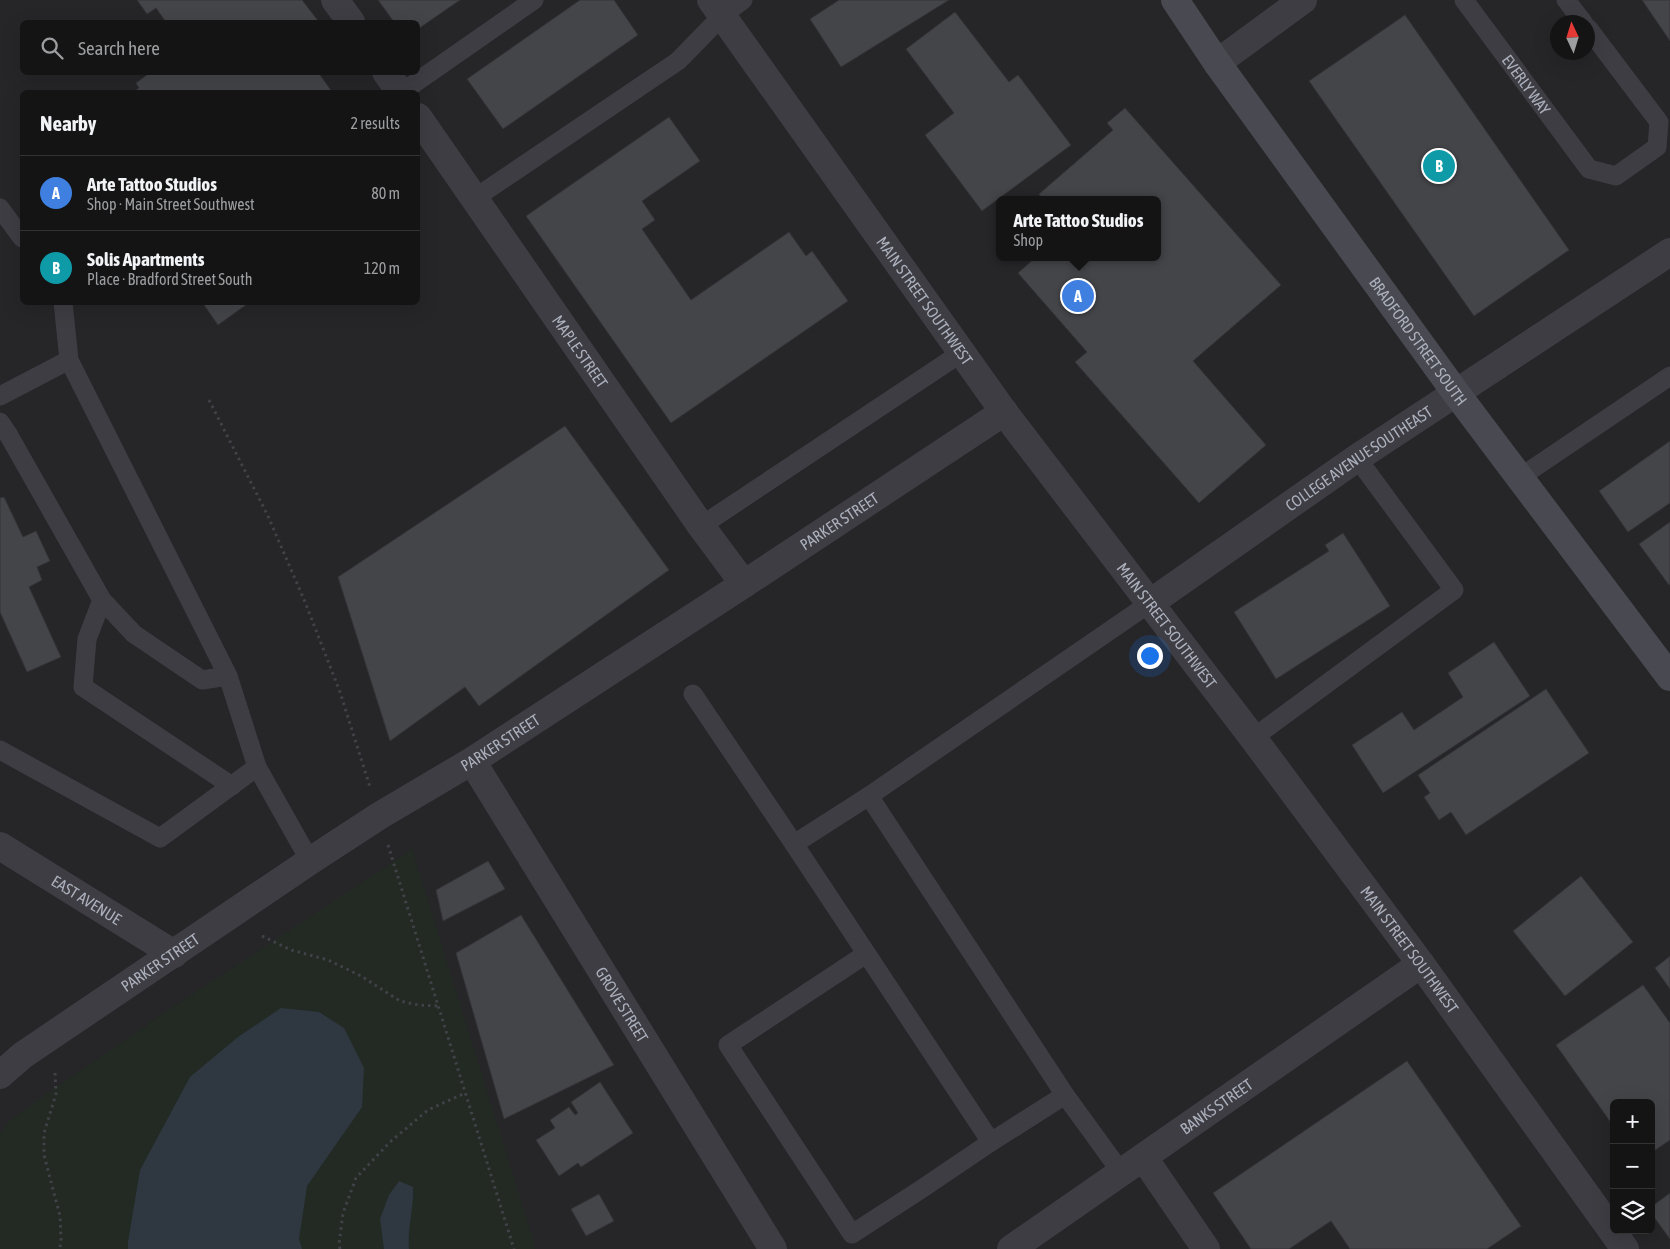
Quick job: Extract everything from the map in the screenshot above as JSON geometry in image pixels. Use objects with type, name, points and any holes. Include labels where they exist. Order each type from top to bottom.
[{"type":"street","points":[[335,0],[350,20]]},
{"type":"street","name":"BRADFORD STREET SOUTH","points":[[1175,0],[1217,63],[1456,393],[1670,677]]},
{"type":"street","points":[[1217,63],[1303,0]]},
{"type":"street","name":"MAIN STREET SOUTHWEST","points":[[725,5],[961,353],[1253,738],[1421,964],[1625,1249]]},
{"type":"street","points":[[388,75],[400,90]]},
{"type":"street","name":"MAPLE STREET","points":[[420,120],[701,526],[744,584]]},
{"type":"street","name":"COLLEGE AVENUE SOUTHEAST","points":[[1150,603],[1357,458],[1670,252]]},
{"type":"street","name":"PARKER STREET","points":[[0,1075],[23,1055],[310,861],[379,816],[472,761],[1004,412]]},
{"type":"street","name":"GROVE STREET","points":[[472,761],[773,1249]]},
{"type":"street","name":"EAST AVENUE","points":[[0,846],[174,954]]},
{"type":"street","name":"BANKS STREET","points":[[1011,1249],[1421,964]]},
{"type":"street","points":[[1144,1158],[1206,1249]]},
{"type":"lane","points":[[404,90],[534,0]]},
{"type":"lane","name":"EVERLY WAY","points":[[1464,0],[1589,169],[1616,176],[1657,147],[1659,122],[1595,37]]},
{"type":"lane","points":[[1566,0],[1578,15]]},
{"type":"lane","points":[[475,198],[678,61],[725,5]]},
{"type":"lane","points":[[0,208],[20,235]]},
{"type":"lane","points":[[63,305],[69,360],[228,676],[257,767],[310,861]]},
{"type":"lane","points":[[701,526],[961,353]]},
{"type":"lane","points":[[0,396],[69,360]]},
{"type":"lane","points":[[1519,478],[1670,376]]},
{"type":"lane","points":[[3,431],[102,600],[134,634],[202,680],[228,676]]},
{"type":"lane","points":[[1253,738],[1454,590],[1357,458]]},
{"type":"lane","points":[[102,600],[86,640],[83,687],[232,786]]},
{"type":"lane","points":[[794,844],[869,796],[1150,603]]},
{"type":"lane","points":[[693,694],[991,1142]]},
{"type":"lane","points":[[0,750],[160,838],[257,767]]},
{"type":"lane","points":[[869,796],[1065,1095],[1121,1172]]},
{"type":"lane","points":[[866,954],[728,1045],[852,1234],[1065,1095]]},
{"type":"path","points":[[209,400],[268,516],[305,602],[340,692],[372,795]]},
{"type":"path","points":[[387,843],[514,1249]]},
{"type":"path","points":[[262,936],[291,950],[328,960],[361,976],[400,1001],[418,1006],[438,1006]]},
{"type":"path","points":[[55,1073],[56,1094],[44,1133],[44,1155],[60,1216],[62,1238],[60,1249]]},
{"type":"path","points":[[340,1249],[338,1244],[343,1213],[356,1178],[390,1142],[428,1110],[466,1093]]},
{"type":"shaded area","points":[[0,0],[1670,0],[1670,1249],[0,1249]]},
{"type":"shaded area","points":[[412,849],[536,1249],[0,1249],[0,1135],[8,1121],[161,1015]]},
{"type":"shaded area","points":[[281,1008],[319,1012],[344,1028],[364,1068],[362,1107],[307,1186],[299,1239],[302,1249],[128,1249],[140,1170],[190,1077],[238,1037]]},
{"type":"shaded area","points":[[399,1181],[413,1187],[409,1249],[384,1249],[380,1219],[389,1195]]},
{"type":"building","points":[[137,0],[302,0],[317,20],[165,20],[156,8],[147,14]]},
{"type":"building","points":[[378,0],[460,0],[420,28],[420,20],[393,20]]},
{"type":"building","points":[[580,0],[614,0],[638,35],[503,129],[467,79]]},
{"type":"building","points":[[839,0],[949,0],[841,67],[810,19]]},
{"type":"building","points":[[1642,0],[1670,0],[1670,41]]},
{"type":"building","points":[[955,12],[1009,82],[1018,75],[1071,145],[1002,196],[996,196],[996,201],[982,211],[925,135],[954,113],[906,49]]},
{"type":"building","points":[[1405,15],[1569,250],[1474,316],[1309,81]]},
{"type":"building","points":[[147,75],[320,75],[331,90],[136,90],[139,88],[136,83]]},
{"type":"building","points":[[1125,108],[1281,285],[1193,361],[1266,445],[1199,503],[1075,362],[1087,352],[1018,273],[1032,261],[1161,261],[1161,196],[1040,196],[1039,194],[1113,130],[1107,123]]},
{"type":"building","points":[[669,117],[700,161],[642,201],[655,220],[642,229],[691,300],[789,232],[806,256],[812,251],[848,301],[671,423],[526,216]]},
{"type":"building","points":[[204,305],[246,305],[218,325]]},
{"type":"building","points":[[565,426],[669,570],[479,706],[465,687],[390,741],[338,577]]},
{"type":"building","points":[[1670,441],[1670,503],[1628,532],[1599,491]]},
{"type":"building","points":[[4,497],[23,537],[36,531],[50,561],[37,567],[42,580],[29,587],[61,657],[27,672],[0,612],[0,498]]},
{"type":"building","points":[[1670,522],[1670,584],[1669,585],[1639,544]]},
{"type":"building","points":[[1343,533],[1390,606],[1276,679],[1234,612],[1329,551],[1325,545]]},
{"type":"building","points":[[1494,642],[1530,696],[1383,793],[1352,745],[1402,712],[1414,730],[1463,697],[1448,673]]},
{"type":"building","points":[[1546,689],[1589,753],[1466,835],[1451,812],[1439,820],[1424,797],[1430,793],[1418,775]]},
{"type":"building","points":[[488,861],[505,889],[443,921],[436,890]]},
{"type":"building","points":[[1581,876],[1633,942],[1565,996],[1513,931]]},
{"type":"building","points":[[521,915],[614,1065],[504,1119],[456,953]]},
{"type":"building","points":[[1670,956],[1670,989],[1655,968]]},
{"type":"building","points":[[1643,985],[1670,1023],[1670,1140],[1655,1150],[1655,1099],[1610,1099],[1610,1121],[1556,1045]]},
{"type":"building","points":[[1407,1061],[1521,1226],[1487,1249],[1350,1249],[1331,1221],[1289,1249],[1251,1249],[1213,1193]]},
{"type":"building","points":[[600,1082],[633,1133],[581,1167],[578,1163],[559,1176],[536,1140],[555,1128],[550,1120],[569,1107],[575,1115],[578,1113],[571,1102]]},
{"type":"building","points":[[1670,1193],[1670,1239],[1655,1218],[1655,1204]]},
{"type":"building","points":[[599,1194],[614,1221],[586,1236],[571,1209]]},
{"type":"place","name":"Solis Apartments","points":[[1439,166]]},
{"type":"place","name":"Arte Tattoo Studios","points":[[1078,296]]}]
